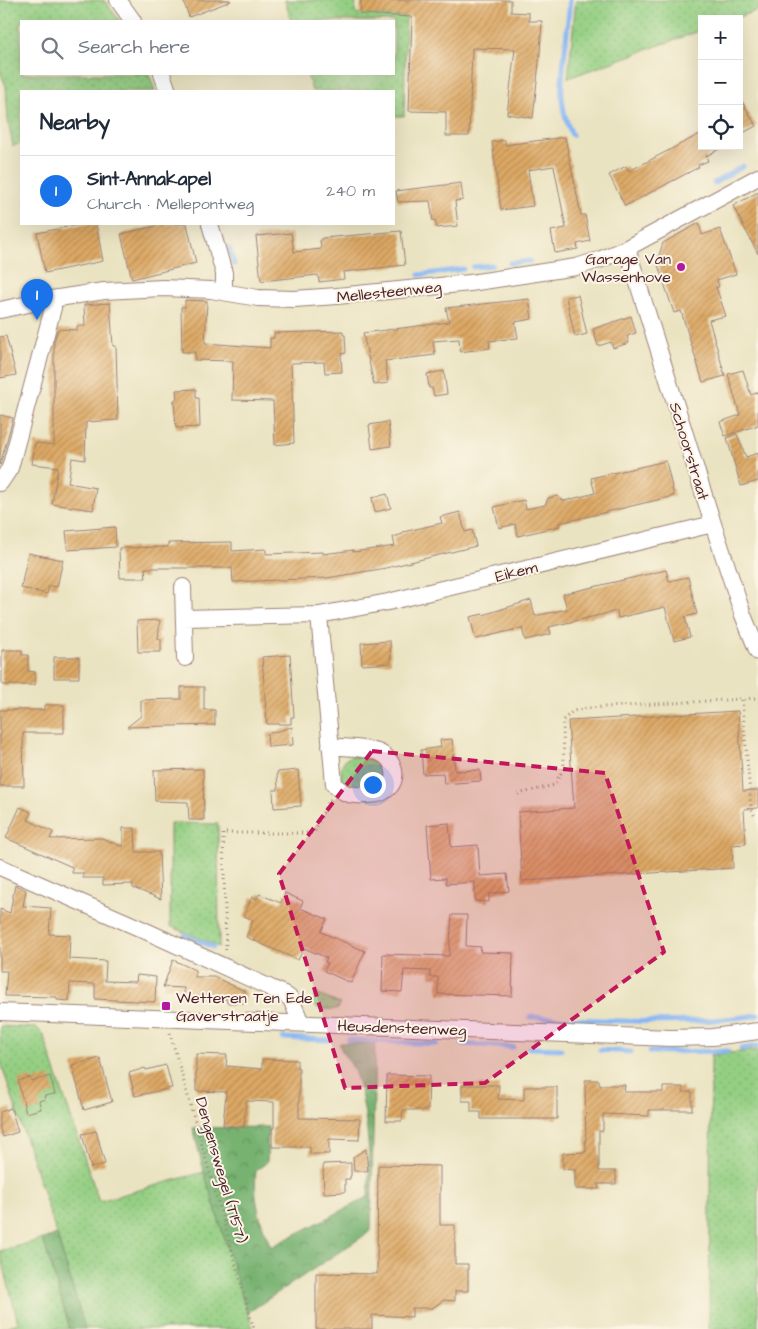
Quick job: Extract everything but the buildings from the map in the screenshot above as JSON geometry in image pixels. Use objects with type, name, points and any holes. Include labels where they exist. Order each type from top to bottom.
[{"type":"street","points":[[118,0],[132,20]]},
{"type":"street","points":[[162,75],[168,90]]},
{"type":"street","name":"Mellesteenweg","points":[[0,310],[104,291],[163,288],[224,292],[258,298],[294,299],[444,286],[576,267],[627,248],[758,177]]},
{"type":"street","points":[[210,225],[224,273],[224,292]]},
{"type":"street","name":"Schoorstraat","points":[[627,248],[713,524],[743,615],[758,652]]},
{"type":"street","points":[[0,483],[10,468],[53,308],[52,299]]},
{"type":"street","name":"Eikem","points":[[184,618],[319,615],[388,602],[713,524]]},
{"type":"street","points":[[183,587],[184,658]]},
{"type":"street","points":[[319,615],[330,746],[334,784],[344,794],[355,796],[376,795],[388,789],[395,772],[390,761],[379,752],[330,746]]},
{"type":"street","points":[[0,867],[284,994],[291,999],[301,1023]]},
{"type":"street","name":"Heusdensteenweg","points":[[0,1012],[671,1038],[713,1037],[758,1031]]},
{"type":"path","points":[[518,794],[554,785],[564,768],[563,720],[572,711],[588,708],[758,698]]},
{"type":"path","points":[[742,700],[751,806],[755,818]]},
{"type":"path","points":[[227,968],[223,833],[314,833],[326,805],[338,790]]},
{"type":"path","name":"Dengenswegel (T157)","points":[[165,1018],[254,1329]]},
{"type":"highlighted area","points":[[372,751],[605,773],[664,952],[485,1083],[345,1088],[279,874]]},
{"type":"green space","points":[[0,0],[104,0],[119,20],[20,20],[20,75],[149,75],[155,90],[20,90],[20,143],[13,146],[8,121],[6,86],[0,72]]},
{"type":"green space","points":[[285,0],[356,0],[355,13],[406,17],[404,116],[395,116],[395,90],[312,90],[307,75],[395,75],[395,20],[291,20]]},
{"type":"green space","points":[[576,0],[758,0],[758,10],[743,15],[698,15],[698,31],[568,78]]},
{"type":"green space","points":[[352,756],[380,761],[387,769],[386,779],[379,787],[354,789],[342,782],[341,770],[343,763]]},
{"type":"green space","points":[[170,823],[218,824],[219,947],[170,926]]},
{"type":"green space","points":[[316,994],[340,1004],[338,1009],[324,1009],[314,1006],[312,1004]]},
{"type":"green space","points":[[0,1026],[37,1028],[43,1034],[99,1201],[204,1172],[253,1329],[85,1329],[57,1235],[0,1060]]},
{"type":"green space","points":[[340,1043],[375,1044],[371,1231],[247,1313],[204,1172],[193,1128],[268,1127],[267,1162],[256,1171],[255,1181],[261,1219],[271,1247],[368,1197],[368,1141],[365,1113],[354,1071],[342,1052]]},
{"type":"green space","points":[[758,1050],[758,1329],[709,1329],[711,1055]]},
{"type":"green space","points":[[57,1235],[85,1329],[70,1329],[43,1239]]},
{"type":"green space","points":[[43,1239],[70,1329],[0,1329],[18,1323],[0,1251]]},
{"type":"waterway","points":[[570,0],[562,73],[562,93],[564,114],[572,135]]},
{"type":"waterway","points":[[714,183],[743,166]]},
{"type":"waterway","points":[[229,248],[234,264]]},
{"type":"waterway","points":[[510,263],[530,261]]},
{"type":"waterway","points":[[473,267],[492,265]]},
{"type":"waterway","points":[[419,275],[463,269]]},
{"type":"waterway","points":[[185,935],[213,947]]},
{"type":"waterway","points":[[530,1017],[673,1022],[730,1019],[758,1015]]},
{"type":"waterway","points":[[283,1038],[328,1040]]},
{"type":"waterway","points":[[348,1040],[437,1044]]},
{"type":"waterway","points":[[462,1044],[513,1047]]},
{"type":"waterway","points":[[741,1049],[758,1046]]},
{"type":"waterway","points":[[529,1048],[561,1049]]},
{"type":"waterway","points":[[600,1050],[631,1052]]},
{"type":"waterway","points":[[649,1052],[728,1051]]},
{"type":"place","name":"Garage Van Wassenhove","points":[[681,267]]},
{"type":"place","name":"Sint-Annakapel","points":[[37,320]]},
{"type":"place","name":"Wetteren Ten Ede Gaverstraatje","points":[[166,1006]]}]
